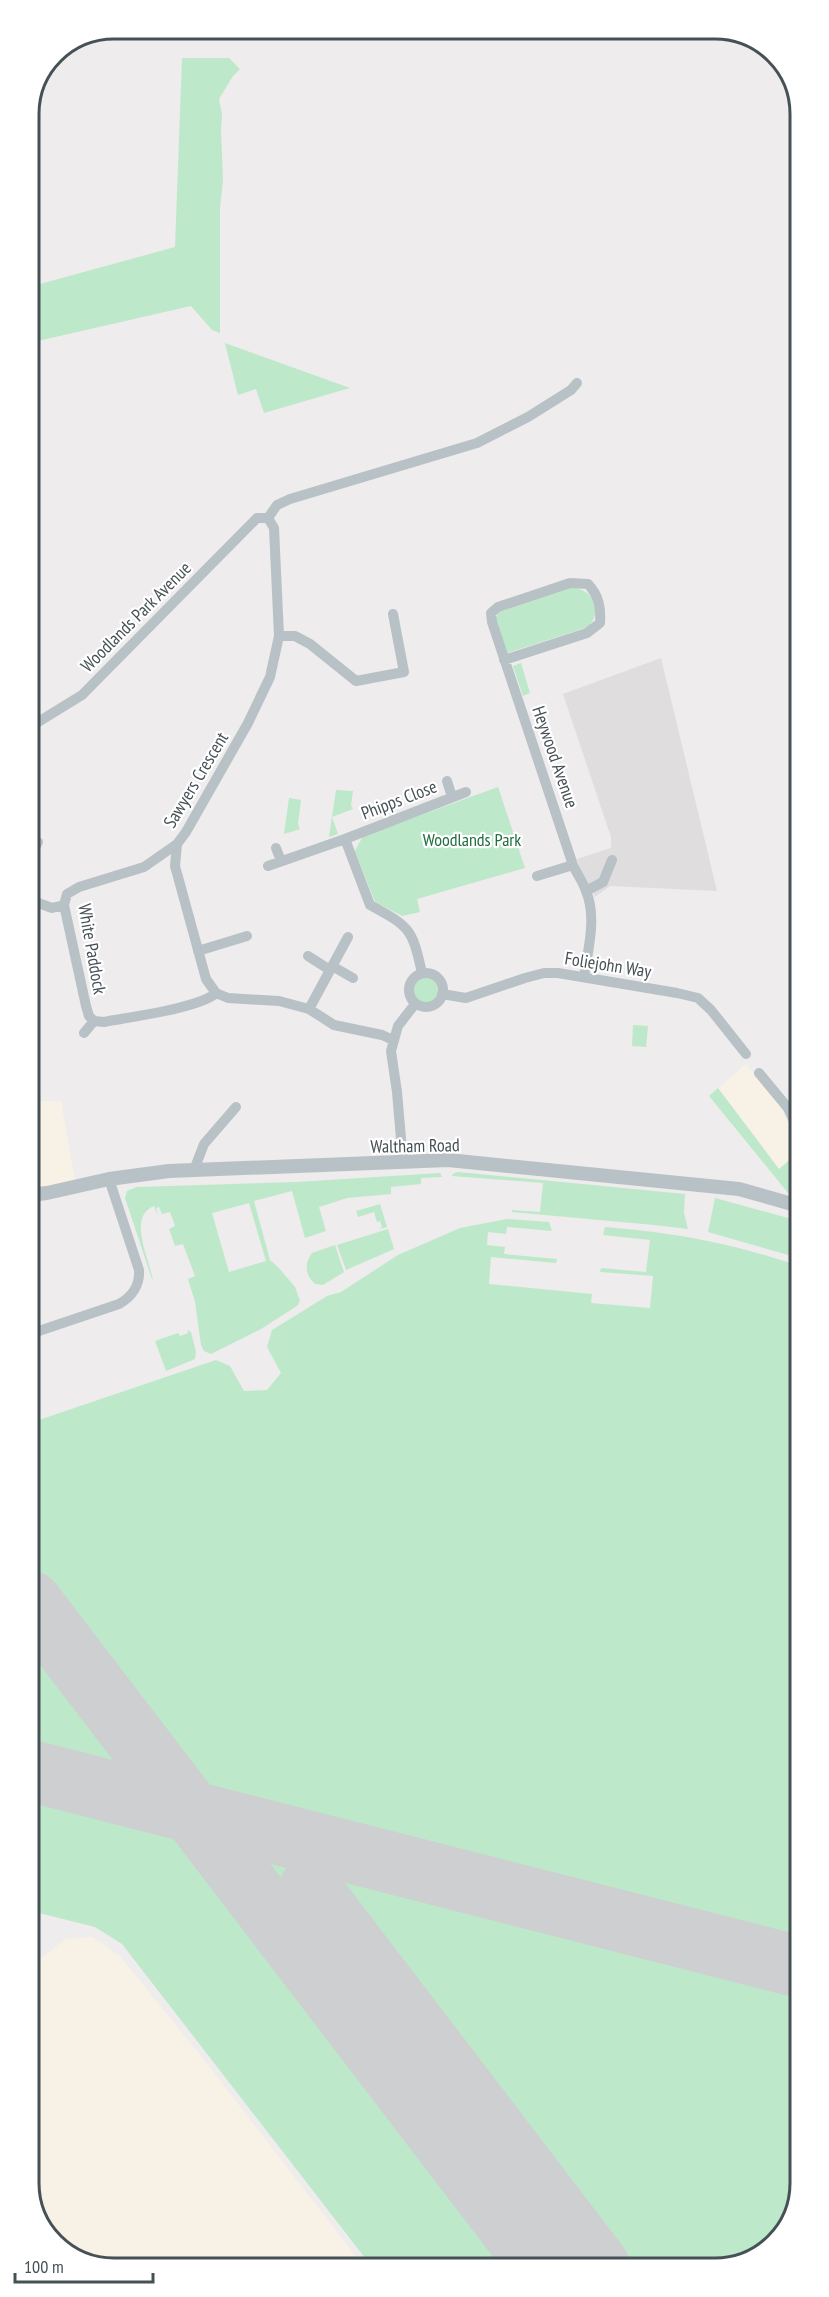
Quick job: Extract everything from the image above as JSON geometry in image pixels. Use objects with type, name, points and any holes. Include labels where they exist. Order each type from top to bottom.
[{"type":"street","name":"Woodlands Park Avenue","points":[[39,721],[82,695],[277,504],[290,498],[477,443],[528,417],[571,390],[578,383]]},
{"type":"street","name":"Sawyers Crescent","points":[[216,993],[206,979],[175,866],[177,844],[249,723],[270,677],[279,636],[274,528],[262,518]]},
{"type":"street","name":"Heywood Avenue","points":[[504,660],[587,633],[600,623],[601,610],[597,593],[588,584],[570,583],[498,607],[491,613],[504,660],[573,865],[586,891],[590,940],[584,977]]},
{"type":"street","points":[[279,636],[295,636],[310,644],[356,681],[404,672],[394,614]]},
{"type":"street","points":[[447,781],[452,797]]},
{"type":"street","name":"Phipps Close","points":[[268,866],[466,792]]},
{"type":"street","name":"Phipps Close","points":[[345,839],[370,905],[397,919],[411,932],[422,973]]},
{"type":"street","name":"White Paddock","points":[[94,1022],[86,1006],[64,905],[67,894],[72,890],[144,867],[177,844]]},
{"type":"street","points":[[276,848],[281,861]]},
{"type":"street","points":[[157,859],[175,866]]},
{"type":"street","points":[[586,891],[603,882],[612,860]]},
{"type":"street","points":[[537,876],[573,865]]},
{"type":"street","points":[[39,903],[52,908],[64,905]]},
{"type":"street","points":[[198,951],[247,936]]},
{"type":"street","points":[[309,1009],[348,938]]},
{"type":"street","points":[[308,956],[352,978]]},
{"type":"street","points":[[403,1162],[391,1051],[393,1041],[398,1026],[415,1004],[409,995],[410,984],[417,975],[428,973],[438,978],[442,994]]},
{"type":"street","name":"Foliejohn Way","points":[[415,1004],[431,1006],[440,1000],[442,994],[466,998],[544,973],[558,973],[677,993],[698,999],[711,1010],[746,1054]]},
{"type":"street","points":[[216,993],[242,1000],[279,1001],[309,1009],[334,1025],[382,1035],[393,1041]]},
{"type":"street","name":"White Paddock","points":[[84,1033],[94,1022],[104,1022],[186,1005],[210,998],[216,993]]},
{"type":"street","points":[[759,1073],[790,1112]]},
{"type":"street","points":[[194,1170],[204,1144],[236,1107]]},
{"type":"street","name":"Waltham Road","points":[[39,1194],[110,1179],[194,1170],[298,1168],[448,1160],[739,1190],[790,1204]]},
{"type":"street","points":[[39,1331],[119,1304],[134,1291],[139,1280],[139,1270],[110,1179]]},
{"type":"shaded area","points":[[661,658],[717,891],[610,886],[595,897],[590,885],[584,880],[577,859],[611,848],[611,837],[563,694]]},
{"type":"shaded area","points":[[746,1064],[779,1105],[790,1126],[790,1193],[788,1193],[709,1096]]},
{"type":"shaded area","points":[[39,1101],[61,1101],[76,1185],[39,1188]]},
{"type":"shaded area","points":[[92,1937],[119,1955],[201,2056],[357,2258],[109,2258],[85,2252],[61,2236],[45,2212],[39,2183],[39,1960],[65,1939]]},
{"type":"green space","points":[[182,58],[229,58],[240,69],[219,99],[222,114],[223,180],[220,208],[220,333],[212,330],[191,306],[39,341],[39,284],[175,247]]},
{"type":"green space","points":[[225,343],[350,388],[264,413],[256,389],[238,395]]},
{"type":"green space","points":[[572,587],[586,592],[596,607],[593,620],[588,627],[507,653],[495,619],[499,612]]},
{"type":"green space","points":[[521,663],[530,693],[523,696],[513,666]]},
{"type":"green space","name":"Woodlands Park","points":[[498,787],[525,868],[417,899],[420,912],[402,916],[375,902],[355,851],[363,836]]},
{"type":"green space","points":[[336,790],[353,791],[351,805],[353,809],[332,817],[338,834],[329,837]]},
{"type":"green space","points":[[289,798],[301,800],[298,824],[300,829],[284,834]]},
{"type":"green space","points":[[425,977],[434,981],[438,990],[434,999],[425,1003],[416,999],[412,990],[416,981]]},
{"type":"green space","points":[[633,1025],[648,1026],[646,1047],[632,1046]]},
{"type":"green space","points":[[718,1088],[779,1169],[790,1160],[790,1193],[788,1193],[709,1096]]},
{"type":"green space","points":[[458,1172],[685,1194],[684,1213],[688,1229],[512,1212],[512,1210],[540,1212],[543,1183],[452,1176]]},
{"type":"green space","points":[[440,1173],[442,1177],[421,1178],[421,1184],[391,1187],[391,1194],[347,1198],[319,1207],[326,1231],[305,1238],[292,1191],[254,1201],[270,1260],[295,1287],[300,1301],[297,1306],[261,1329],[211,1354],[204,1351],[201,1345],[195,1302],[188,1279],[195,1276],[183,1244],[175,1246],[169,1229],[175,1226],[170,1212],[162,1214],[159,1207],[156,1208],[158,1216],[154,1206],[146,1212],[142,1220],[142,1240],[153,1282],[125,1198],[127,1191],[137,1187],[297,1182]],"holes":[[[249,1203],[266,1261],[229,1272],[212,1213]]]},
{"type":"green space","points":[[715,1198],[790,1219],[790,1255],[708,1232]]},
{"type":"green space","points":[[380,1204],[387,1227],[379,1229],[382,1227],[380,1221],[377,1222],[374,1212],[358,1217],[356,1211]]},
{"type":"green space","points":[[507,1219],[549,1222],[552,1231],[507,1227],[506,1234],[488,1232],[487,1245],[505,1247],[504,1254],[557,1259],[556,1263],[491,1257],[489,1284],[592,1294],[591,1303],[650,1308],[653,1276],[600,1272],[601,1268],[646,1272],[650,1240],[603,1235],[605,1227],[703,1240],[790,1263],[790,2183],[786,2207],[774,2229],[757,2245],[734,2255],[715,2258],[365,2258],[122,1944],[95,1927],[39,1913],[39,1420],[216,1360],[230,1366],[244,1391],[267,1390],[281,1373],[267,1347],[272,1330],[327,1296],[341,1292],[398,1255],[460,1228]]},
{"type":"green space","points":[[388,1229],[394,1249],[346,1270],[337,1245]]},
{"type":"green space","points":[[335,1245],[344,1272],[323,1285],[315,1284],[308,1273],[309,1257],[312,1253]]},
{"type":"green space","points":[[187,1330],[191,1332],[196,1352],[195,1359],[166,1371],[155,1341],[178,1333],[180,1336],[188,1333]]},
{"type":"runway","points":[[39,1612],[533,2258]]},
{"type":"runway","points":[[39,1773],[790,1964]]},
{"type":"runway","points":[[310,1888],[593,2258]]}]
